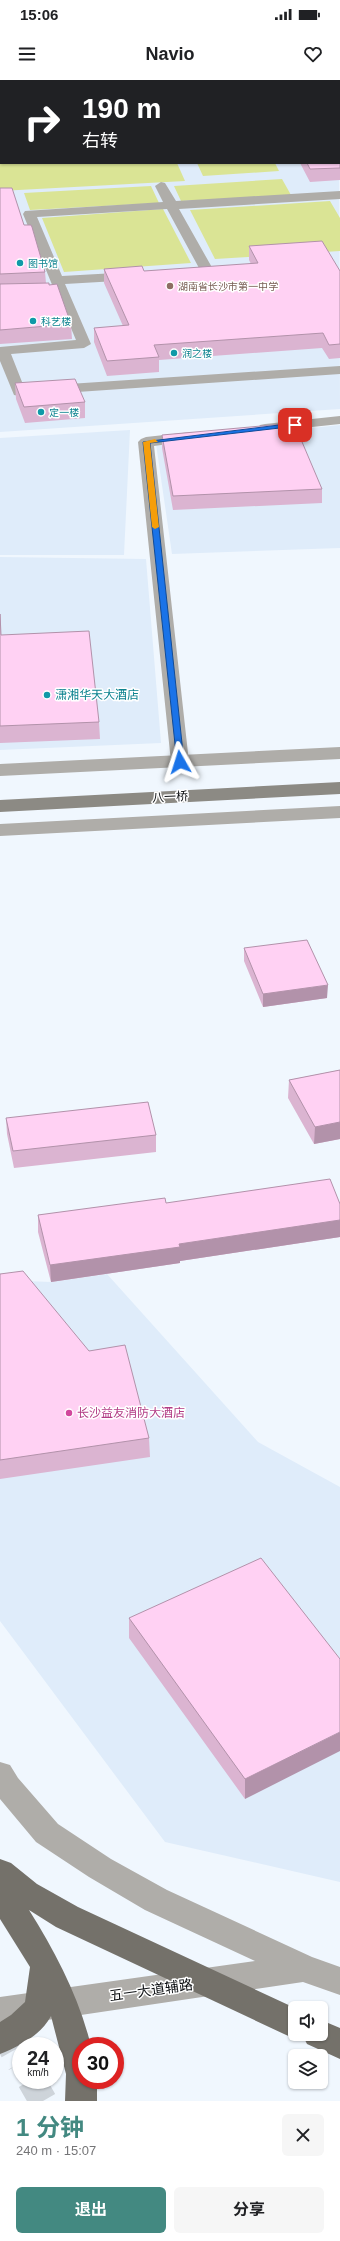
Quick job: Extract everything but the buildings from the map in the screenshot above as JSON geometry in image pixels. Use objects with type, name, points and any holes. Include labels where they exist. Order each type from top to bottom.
[{"type":"main road","name":"八一桥","points":[[0,792],[340,774]]},
{"type":"main road","name":"八一桥","points":[[0,806],[340,788]]},
{"type":"main road","points":[[0,1872],[26,1893],[67,1917],[288,2021]]},
{"type":"main road","points":[[0,1893],[33,1944],[56,1988],[74,2037]]},
{"type":"main road","points":[[0,2039],[22,2027],[38,2013],[44,1992],[45,1968]]},
{"type":"main road","points":[[328,2039],[340,2044]]},
{"type":"main road","points":[[81,2089],[81,2101]]},
{"type":"street","points":[[161,186],[207,271],[168,274]]},
{"type":"street","points":[[340,195],[29,214],[84,344],[3,350],[19,392],[340,370]]},
{"type":"street","points":[[0,294],[59,285],[144,275]]},
{"type":"street","points":[[247,430],[340,420]]},
{"type":"street","points":[[180,762],[146,442],[208,435]]},
{"type":"street","points":[[0,770],[340,753]]},
{"type":"street","points":[[0,830],[340,812]]},
{"type":"street","points":[[0,1774],[8,1787],[47,1833],[100,1868],[156,1900],[303,1968],[340,1981]]},
{"type":"street","name":"五一大道辅路","points":[[0,2012],[303,1968]]},
{"type":"shaded area","name":"湖南省长沙市第一中学","points":[[0,164],[339,164],[340,409],[0,432]]},
{"type":"shaded area","points":[[340,425],[340,548],[172,554],[156,444]]},
{"type":"shaded area","points":[[130,430],[124,555],[0,555],[0,438]]},
{"type":"shaded area","points":[[0,557],[146,559],[161,743],[0,750]]},
{"type":"shaded area","points":[[107,1274],[258,1442],[340,1487],[340,1882],[165,1842],[0,1621],[0,1280],[51,1282]]},
{"type":"green space","points":[[0,164],[177,164],[185,181],[0,191]]},
{"type":"green space","points":[[197,164],[276,164],[279,171],[203,176]]},
{"type":"green space","points":[[282,179],[291,195],[181,201],[174,186]]},
{"type":"green space","points":[[151,186],[159,203],[30,210],[24,193]]},
{"type":"green space","points":[[330,201],[340,218],[340,251],[215,259],[190,210]]},
{"type":"green space","points":[[163,209],[191,263],[64,272],[42,218]]},
{"type":"tunnel","points":[[0,2026],[12,2047]]},
{"type":"tunnel","points":[[36,2089],[43,2101]]},
{"type":"slow traffic","points":[[155,441],[146,442],[155,527]]},
{"type":"place","name":"图书馆","points":[[20,263]]},
{"type":"place","name":"湖南省长沙市第一中学","points":[[170,286]]},
{"type":"place","name":"科艺楼","points":[[33,321]]},
{"type":"place","name":"润之楼","points":[[174,353]]},
{"type":"place","name":"定一楼","points":[[41,412]]},
{"type":"place","name":"潇湘华天大酒店","points":[[47,695]]},
{"type":"place","name":"长沙益友消防大酒店","points":[[69,1413]]},
{"type":"route","points":[[180,762],[146,442],[295,425]]}]
